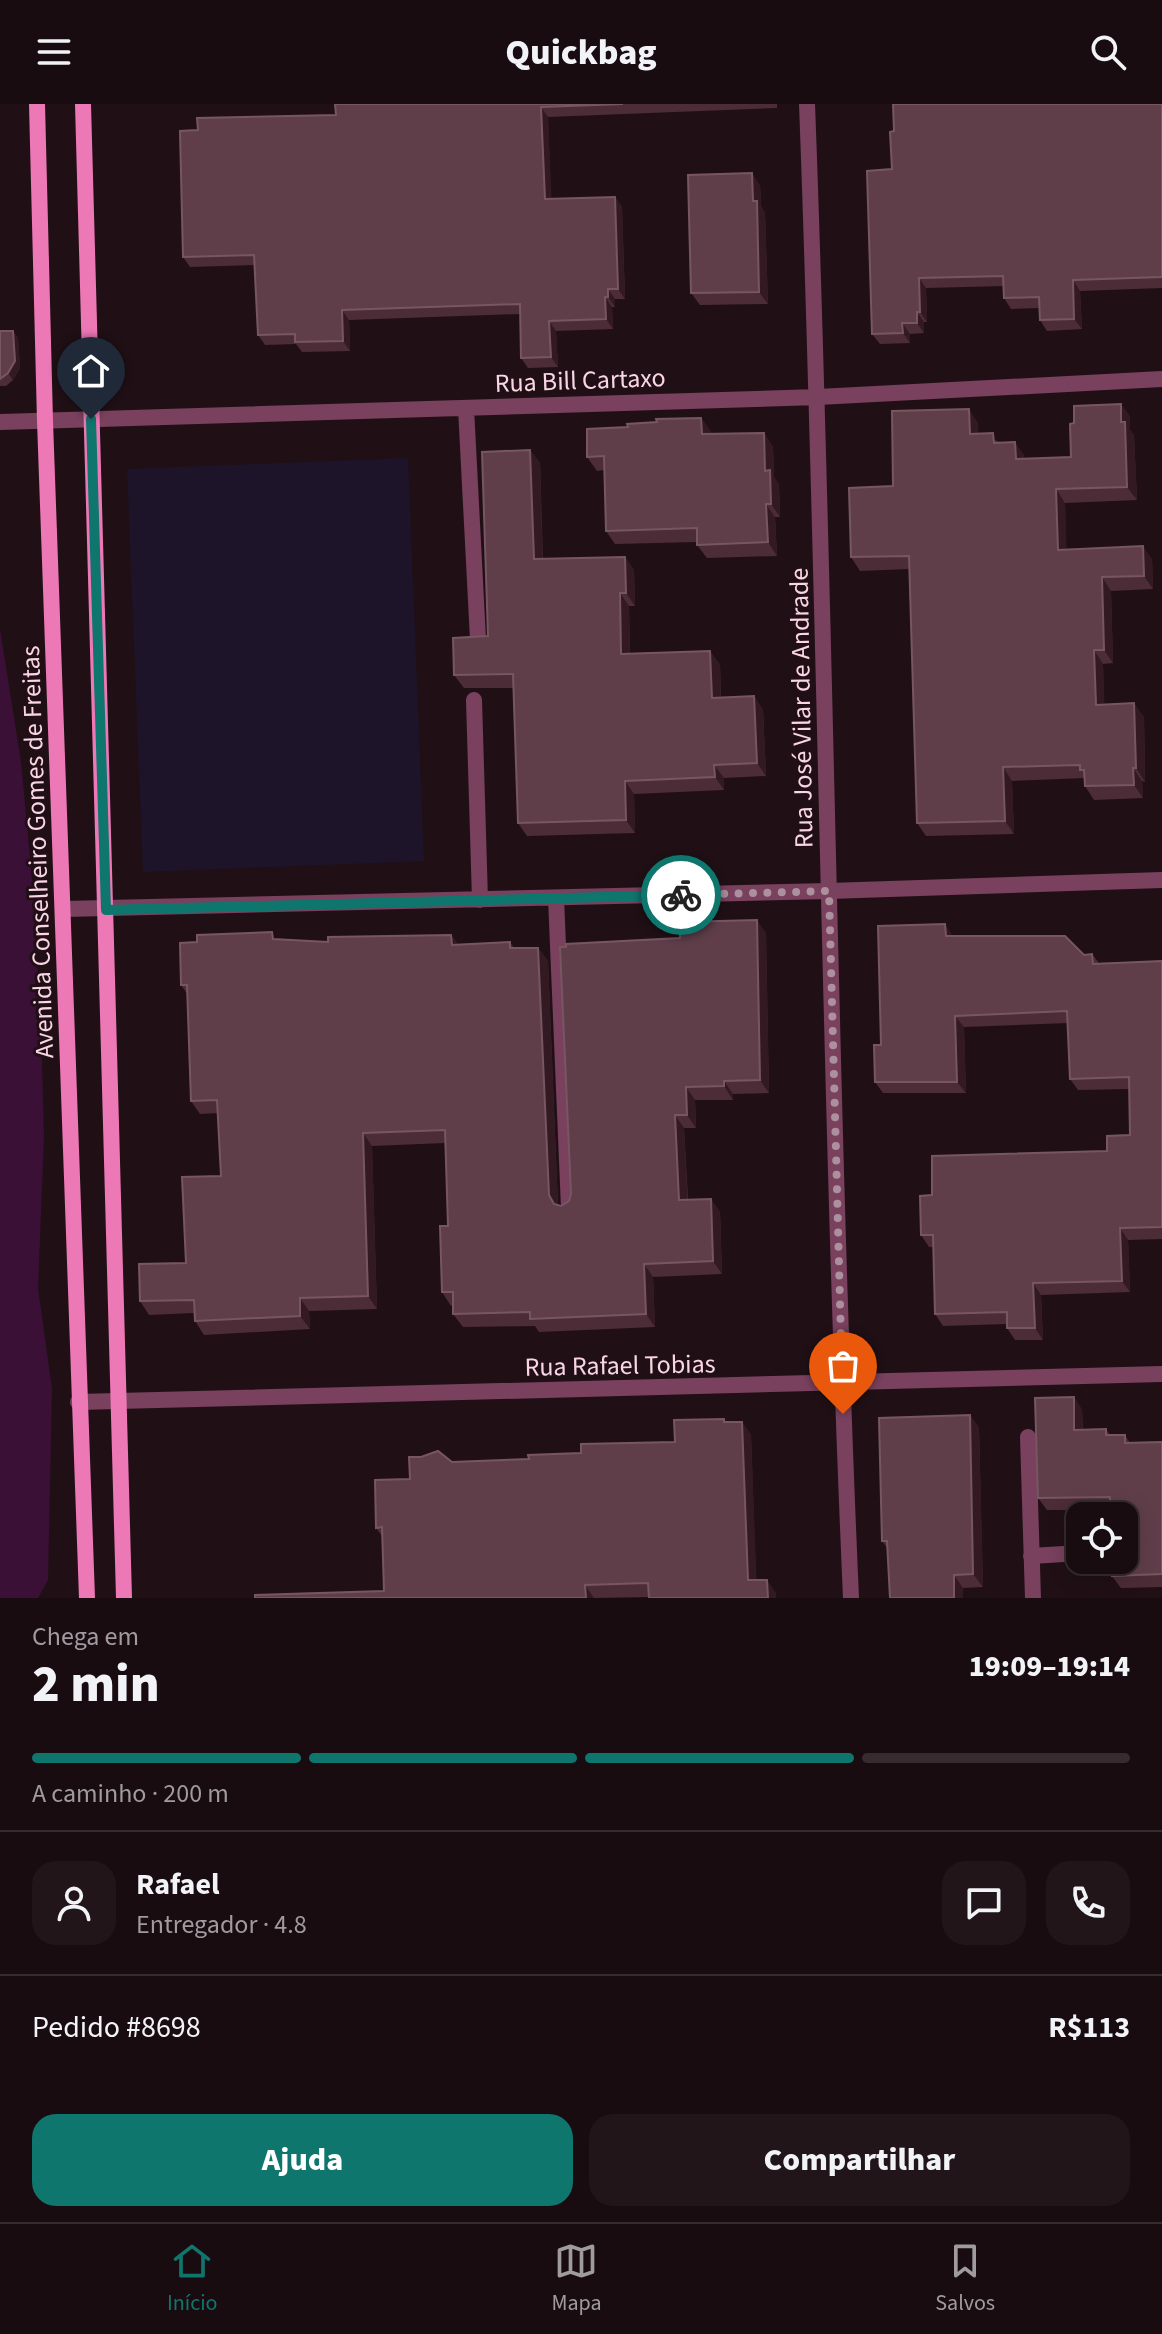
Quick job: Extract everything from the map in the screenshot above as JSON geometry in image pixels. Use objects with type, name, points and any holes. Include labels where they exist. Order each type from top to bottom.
[{"type":"street","name":"Avenida Conselheiro Gomes de Freitas","points":[[37,104],[45,421],[87,1598]]},
{"type":"street","points":[[83,104],[124,1598]]},
{"type":"street","name":"Rua José Vilar de Andrade","points":[[807,104],[818,397],[842,1384],[851,1598]]},
{"type":"street","name":"Rua Bill Cartaxo","points":[[0,422],[818,397],[1162,379]]},
{"type":"street","points":[[466,408],[478,639]]},
{"type":"street","points":[[474,700],[480,900]]},
{"type":"street","points":[[64,909],[1162,880]]},
{"type":"street","points":[[556,898],[569,1208]]},
{"type":"street","name":"Rua Rafael Tobias","points":[[78,1402],[1162,1374]]},
{"type":"street","points":[[1028,1437],[1033,1598]]},
{"type":"street","points":[[1031,1556],[1066,1554]]},
{"type":"shaded area","points":[[408,458],[424,861],[143,872],[127,469]]},
{"type":"shaded area","points":[[0,629],[21,762],[33,890],[41,1029],[44,1135],[38,1288],[52,1389],[48,1580],[38,1598],[0,1598]]},
{"type":"building","points":[[335,104],[623,104],[541,107],[545,199],[615,197],[618,289],[608,289],[608,297],[605,297],[606,319],[549,321],[551,357],[521,358],[520,304],[342,310],[343,341],[295,342],[295,334],[258,335],[254,255],[183,257],[180,131],[198,130],[197,118],[336,115]]},
{"type":"building","points":[[893,104],[1162,104],[1162,277],[1073,280],[1074,319],[1040,320],[1039,297],[1004,298],[1003,276],[919,278],[920,312],[917,312],[917,323],[902,323],[903,333],[872,334],[867,171],[892,169],[890,132],[894,131]]},
{"type":"building","points":[[752,173],[753,201],[757,201],[759,292],[691,293],[688,175]]},
{"type":"building","points":[[0,331],[13,331],[15,361],[0,379]]},
{"type":"building","points":[[1121,404],[1121,422],[1125,422],[1127,487],[1056,489],[1058,550],[1143,546],[1144,576],[1102,577],[1104,650],[1094,650],[1096,705],[1134,703],[1134,785],[1085,786],[1084,770],[1080,770],[1080,765],[1003,767],[1005,821],[917,823],[909,556],[851,557],[849,488],[893,486],[892,411],[969,409],[970,434],[993,433],[994,443],[1015,442],[1016,459],[1071,457],[1070,424],[1074,423],[1074,406]]},
{"type":"building","points":[[701,418],[702,434],[764,433],[765,471],[770,470],[771,504],[766,504],[768,542],[697,545],[697,528],[606,531],[604,456],[587,457],[587,429],[628,427],[627,424],[657,422],[656,419]]},
{"type":"building","points":[[530,450],[534,559],[625,557],[626,593],[620,593],[621,654],[710,651],[712,698],[754,696],[757,763],[714,765],[715,777],[625,781],[626,820],[518,823],[513,674],[454,675],[453,638],[488,636],[482,452]]},
{"type":"building","points":[[757,920],[760,1080],[724,1081],[724,1086],[686,1087],[687,1115],[675,1115],[679,1200],[711,1199],[713,1261],[644,1264],[646,1314],[530,1319],[530,1312],[453,1314],[453,1292],[442,1292],[440,1226],[448,1226],[445,1130],[363,1133],[368,1296],[300,1298],[300,1316],[195,1321],[194,1300],[140,1301],[139,1264],[186,1263],[182,1177],[221,1176],[217,1100],[191,1101],[187,985],[181,985],[180,943],[197,942],[197,935],[272,932],[273,939],[328,942],[328,937],[451,935],[452,945],[510,942],[510,948],[538,948],[549,1195],[554,1204],[561,1206],[569,1201],[571,1194],[560,947],[566,947],[566,944],[680,938],[680,922]]},
{"type":"building","points":[[945,924],[946,936],[1065,936],[1084,955],[1092,954],[1093,964],[1162,961],[1162,1227],[1120,1228],[1122,1281],[1033,1283],[1035,1328],[1007,1328],[1007,1312],[935,1314],[933,1235],[921,1235],[920,1196],[932,1195],[932,1156],[1107,1151],[1107,1136],[1130,1135],[1129,1077],[1070,1079],[1067,1011],[955,1016],[957,1082],[875,1082],[874,1045],[881,1045],[878,926]]},
{"type":"building","points":[[1074,1397],[1074,1430],[1106,1429],[1106,1435],[1125,1435],[1125,1443],[1162,1442],[1162,1574],[1112,1576],[1138,1574],[1138,1502],[1110,1502],[1110,1497],[1038,1498],[1035,1398]]},
{"type":"building","points":[[970,1415],[973,1574],[954,1575],[954,1598],[890,1598],[887,1541],[882,1541],[879,1418]]},
{"type":"building","points":[[724,1419],[724,1422],[742,1422],[748,1580],[767,1580],[768,1598],[649,1598],[648,1583],[585,1585],[586,1598],[255,1598],[255,1595],[384,1591],[382,1527],[376,1528],[375,1480],[410,1479],[409,1457],[421,1457],[438,1451],[452,1462],[529,1459],[528,1455],[581,1453],[581,1444],[675,1442],[674,1420]]},
{"type":"way so far","points":[[681,895],[829,891],[843,1414]]},
{"type":"route","points":[[91,419],[106,910],[681,895]]}]
